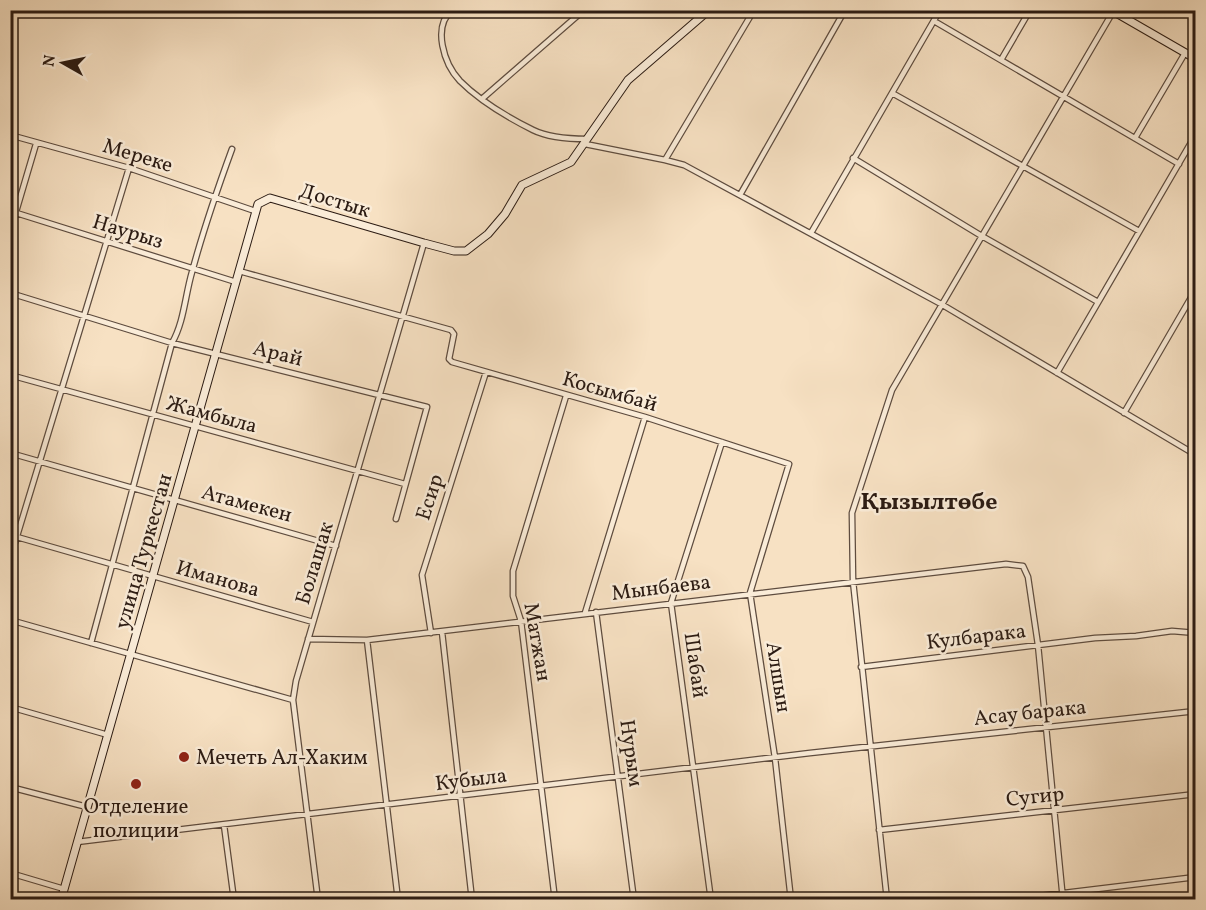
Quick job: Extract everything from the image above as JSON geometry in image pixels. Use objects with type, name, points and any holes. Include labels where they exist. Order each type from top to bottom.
[{"type":"street","points":[[452,10],[442,21],[441,39],[456,75],[483,98],[533,130],[684,165],[941,304],[1195,454]]},
{"type":"street","points":[[483,98],[584,10]]},
{"type":"street","points":[[424,243],[454,251],[469,249],[488,234],[505,214],[522,185],[566,165],[587,141],[628,80],[710,10]]},
{"type":"street","points":[[665,160],[754,10]]},
{"type":"street","points":[[740,195],[844,10]]},
{"type":"street","points":[[811,233],[940,10]]},
{"type":"street","points":[[1001,60],[1030,10]]},
{"type":"street","points":[[887,900],[853,581],[852,513],[892,390],[980,235],[1024,167],[1112,11],[1196,59]]},
{"type":"street","points":[[934,21],[1179,164]]},
{"type":"street","points":[[1135,138],[1185,53]]},
{"type":"street","points":[[892,93],[1139,231]]},
{"type":"street","points":[[1057,373],[1196,134]]},
{"type":"street","name":"Мереке","points":[[10,135],[129,168],[255,212]]},
{"type":"street","points":[[10,232],[13,212],[36,144]]},
{"type":"street","points":[[91,643],[114,565],[172,343],[182,318],[193,269],[214,197],[232,149]]},
{"type":"street","points":[[853,158],[980,235],[1098,302]]},
{"type":"street","points":[[10,559],[129,168]]},
{"type":"street","name":"Достык","points":[[255,212],[261,201],[270,198],[424,243]]},
{"type":"street","name":"Наурыз","points":[[13,212],[236,282]]},
{"type":"street","name":"улица Туркестан","points":[[61,900],[255,212]]},
{"type":"street","name":"Болашак","points":[[318,900],[293,700],[296,681],[424,243]]},
{"type":"street","points":[[239,271],[402,317]]},
{"type":"street","points":[[1124,413],[1196,289]]},
{"type":"street","name":"Арай","points":[[10,293],[172,343],[427,407],[396,519]]},
{"type":"street","name":"Косымбай","points":[[402,317],[453,332],[449,361],[645,417],[789,464]]},
{"type":"street","name":"Есир","points":[[431,633],[422,575],[486,372]]},
{"type":"street","name":"Жамбыла","points":[[10,375],[405,484]]},
{"type":"street","name":"Матжан","points":[[555,900],[521,621],[513,596],[513,572],[566,396]]},
{"type":"street","points":[[585,613],[645,417]]},
{"type":"street","name":"Шабай","points":[[711,900],[671,603],[722,442]]},
{"type":"street","name":"Атамекен","points":[[10,453],[336,546]]},
{"type":"street","name":"Алшын","points":[[789,464],[750,593],[775,758],[791,900]]},
{"type":"street","name":"Иманова","points":[[10,535],[313,622]]},
{"type":"street","name":"Мынбаева","points":[[308,639],[367,640],[750,593],[1018,564],[1023,566],[1028,577],[1038,645]]},
{"type":"street","name":"Нурым","points":[[596,612],[634,900]]},
{"type":"street","points":[[10,620],[293,700]]},
{"type":"street","name":"Кулбарака","points":[[861,667],[1095,638],[1172,631],[1196,633]]},
{"type":"street","points":[[442,632],[472,900]]},
{"type":"street","points":[[367,640],[398,900]]},
{"type":"street","points":[[1038,645],[1063,900]]},
{"type":"street","points":[[10,707],[108,735]]},
{"type":"street","name":"Асау барака","points":[[869,747],[1196,711]]},
{"type":"street","name":"Кубыла","points":[[77,842],[869,747]]},
{"type":"street","points":[[10,787],[87,807]]},
{"type":"street","name":"Сугир","points":[[879,830],[1196,794]]},
{"type":"street","points":[[224,825],[234,900]]},
{"type":"street","points":[[10,873],[64,889]]},
{"type":"street","points":[[1006,900],[1196,877]]},
{"type":"place","name":"Мечеть Ал-Хаким","points":[[184,757]]},
{"type":"place","name":"Отделение полиции","points":[[136,784]]},
{"type":"district","name":"Қызылтөбе","points":[[929,501]]}]
